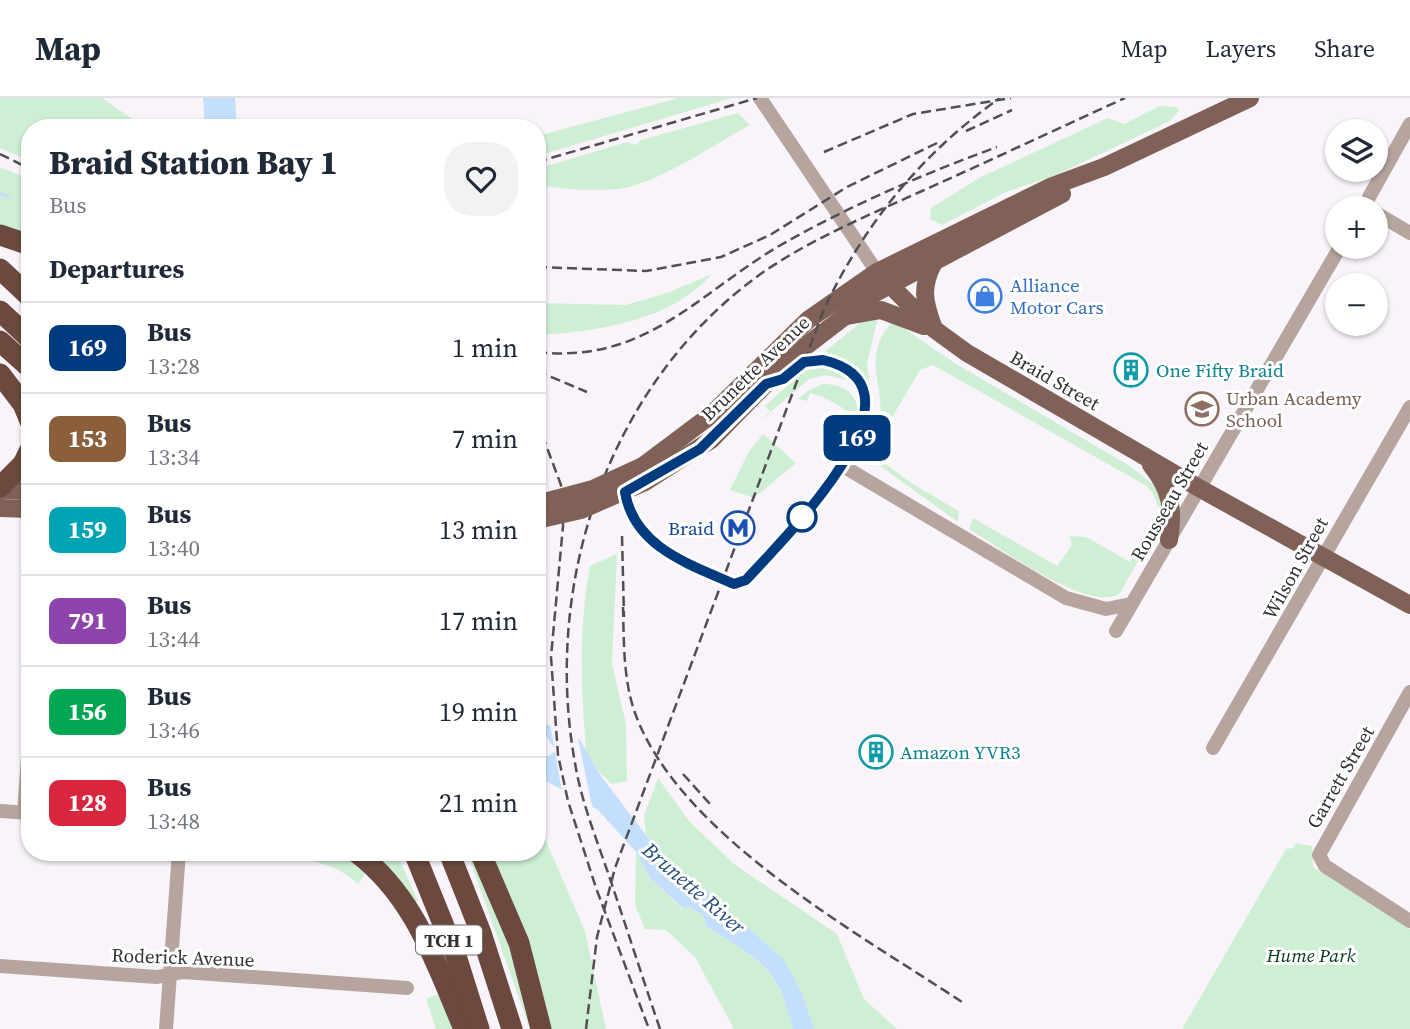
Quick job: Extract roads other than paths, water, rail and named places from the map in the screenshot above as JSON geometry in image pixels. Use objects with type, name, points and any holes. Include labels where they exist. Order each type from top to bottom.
[{"type":"highway","points":[[0,235],[21,242]]},
{"type":"highway","points":[[0,269],[21,289]]},
{"type":"highway","points":[[0,311],[21,331]]},
{"type":"highway","points":[[0,341],[21,360]]},
{"type":"highway","points":[[0,374],[21,401]]},
{"type":"highway","points":[[0,489],[21,466]]},
{"type":"highway","points":[[366,861],[385,877],[412,912],[464,1029]]},
{"type":"highway","name":"TCH 1","points":[[418,861],[456,956],[479,1029]]},
{"type":"highway","name":"TCH 1","points":[[453,861],[481,933],[512,1029]]},
{"type":"highway","points":[[484,861],[519,943],[541,1029]]},
{"type":"main road","name":"Brunette Avenue","points":[[546,502],[644,474],[711,415],[808,320],[877,272],[1050,187],[1104,167],[1250,98]]},
{"type":"main road","name":"Brunette Avenue","points":[[546,518],[581,510],[711,440],[793,356],[838,318],[890,286],[1056,197],[1104,167]]},
{"type":"main road","points":[[933,264],[923,286],[925,304],[934,329]]},
{"type":"main road","name":"Braid Street","points":[[877,272],[934,329],[976,358],[1199,488],[1410,605]]},
{"type":"main road","points":[[838,318],[881,310],[934,329]]},
{"type":"main road","points":[[1145,457],[1162,479],[1170,496],[1173,511],[1169,540]]},
{"type":"main road","points":[[0,489],[21,490]]},
{"type":"main road","points":[[0,508],[21,509]]},
{"type":"street","name":"Braid Street","points":[[760,98],[877,272]]},
{"type":"street","points":[[1374,196],[1410,124]]},
{"type":"street","points":[[1388,221],[1410,233]]},
{"type":"street","name":"Rousseau Street","points":[[1116,631],[1333,259]]},
{"type":"street","name":"Wilson Street","points":[[1213,748],[1410,407]]},
{"type":"street","points":[[844,461],[886,481],[947,528],[1066,598],[1106,609],[1131,604]]},
{"type":"street","name":"Garrett Street","points":[[1410,692],[1319,855],[1325,866],[1410,921]]},
{"type":"street","points":[[0,811],[21,813]]},
{"type":"street","points":[[166,1029],[178,861]]},
{"type":"street","name":"Roderick Avenue","points":[[0,966],[157,976],[183,972],[407,988]]},
{"type":"water","points":[[203,98],[235,98],[236,119],[204,119]]},
{"type":"water","name":"Brunette River","points":[[546,724],[561,728],[580,740],[601,776],[662,856],[674,868],[693,879],[784,960],[803,995],[814,1029],[793,1029],[781,991],[767,970],[706,926],[703,915],[687,906],[685,910],[650,878],[636,852],[598,810],[546,781],[546,756],[556,751],[546,736]]},
{"type":"waterway","points":[[0,194],[9,197]]},
{"type":"railway","points":[[546,159],[757,98]]},
{"type":"railway","points":[[586,1029],[597,937],[615,868],[824,309],[858,247],[898,192],[945,142],[1000,98]]},
{"type":"railway","points":[[824,152],[913,114],[1011,98]]},
{"type":"railway","points":[[660,1029],[581,790],[567,694],[569,625],[579,557],[599,491],[627,428],[664,370],[709,318],[762,273],[800,249],[840,229],[1125,98]]},
{"type":"railway","points":[[966,131],[1012,110]]},
{"type":"railway","points":[[546,267],[646,271],[721,257],[770,235],[847,187],[937,143]]},
{"type":"railway","points":[[546,352],[575,353],[609,347],[639,337],[667,322],[779,246],[831,218],[941,168],[997,147]]},
{"type":"railway","points":[[0,154],[21,164]]},
{"type":"railway","points":[[546,375],[587,392]]},
{"type":"railway","points":[[546,445],[561,485],[563,526],[551,657],[558,755],[568,801],[596,888],[649,1029]]},
{"type":"railway","points":[[622,536],[624,617]]},
{"type":"railway","points":[[623,607],[626,673],[635,713],[657,758],[690,800],[730,840],[776,877],[873,945],[962,1002]]},
{"type":"railway","points":[[683,774],[710,804]]},
{"type":"place","name":"Alliance Motor Cars","points":[[985,296]]},
{"type":"place","name":"One Fifty Braid","points":[[1131,370]]},
{"type":"place","name":"Urban Academy School","points":[[1202,409]]},
{"type":"place","name":"Braid","points":[[738,528]]},
{"type":"place","name":"Amazon YVR3","points":[[876,752]]},
{"type":"park label","name":"Hume Park","points":[[1311,955]]}]
